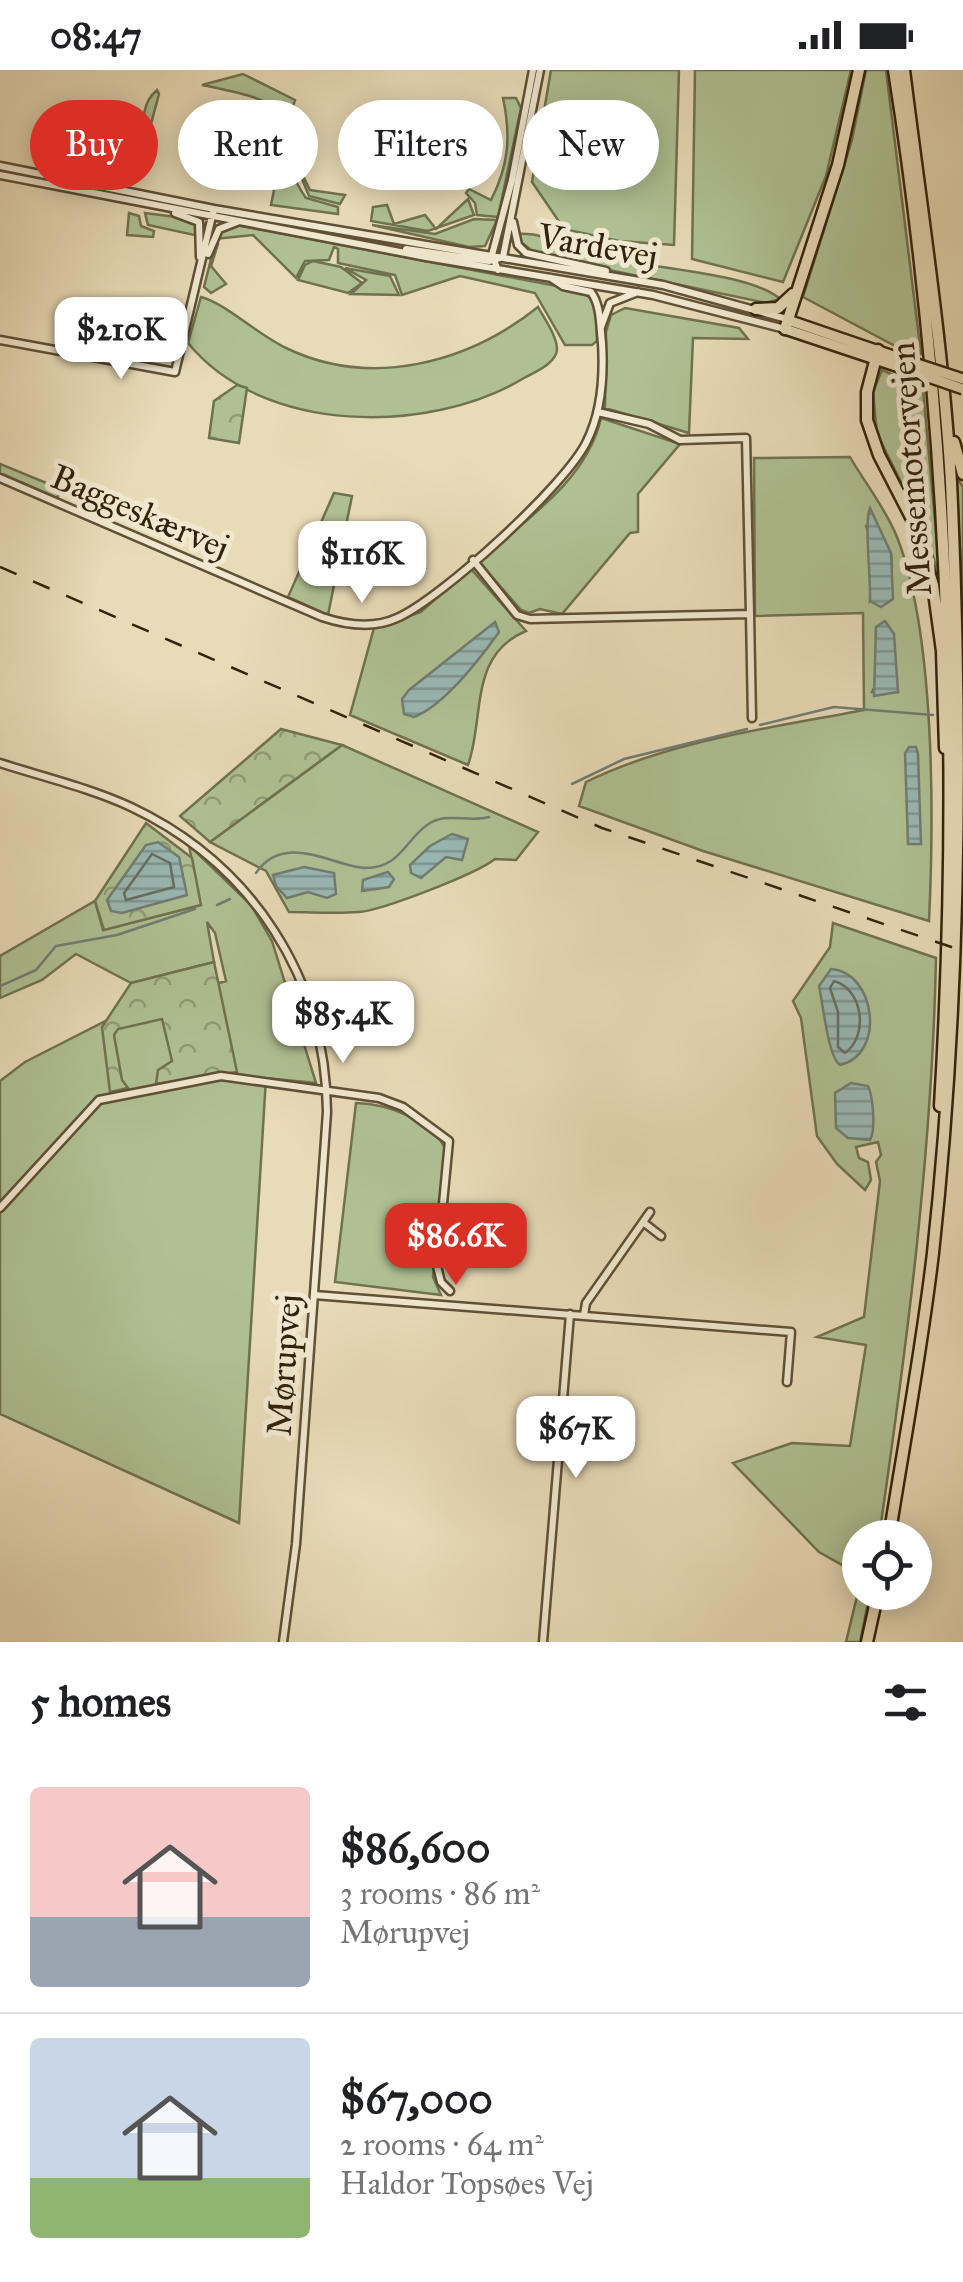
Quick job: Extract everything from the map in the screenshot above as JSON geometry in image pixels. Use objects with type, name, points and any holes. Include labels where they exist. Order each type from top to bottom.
[{"type":"highway","points":[[786,324],[848,129],[859,70]]},
{"type":"highway","name":"Messemotorvejen","points":[[894,70],[947,483],[952,697],[951,862],[939,1128],[918,1346]]},
{"type":"highway","points":[[904,70],[931,229],[954,450],[963,474]]},
{"type":"highway","name":"Messemotorvejen","points":[[891,1520],[946,1127],[960,890],[960,721],[947,483],[904,70]]},
{"type":"highway","points":[[756,309],[784,304],[802,275]]},
{"type":"highway","points":[[876,355],[867,392],[871,436],[914,523],[939,618],[951,862]]},
{"type":"highway","points":[[960,890],[963,853]]},
{"type":"highway","points":[[867,1642],[874,1610]]},
{"type":"main road","name":"Vardevej","points":[[786,324],[963,389]]},
{"type":"main road","name":"Vardevej","points":[[911,367],[963,379]]},
{"type":"street","points":[[498,270],[496,258],[532,70]]},
{"type":"street","points":[[496,258],[513,207],[540,70]]},
{"type":"street","name":"Vardevej","points":[[0,166],[245,222],[638,292],[786,324]]},
{"type":"street","name":"Vardevej","points":[[0,175],[151,205],[615,277],[756,309],[786,324]]},
{"type":"street","name":"Vardevej","points":[[151,205],[196,219],[202,231]]},
{"type":"street","points":[[513,207],[514,236],[526,252],[610,272],[615,277]]},
{"type":"street","points":[[198,278],[202,231],[210,212]]},
{"type":"street","points":[[0,340],[166,373],[177,370],[210,212]]},
{"type":"street","points":[[198,278],[219,230],[245,222]]},
{"type":"street","points":[[371,245],[496,258]]},
{"type":"street","name":"Baggeskærvej","points":[[0,478],[342,624],[394,620],[434,595],[555,489],[588,440],[598,412],[603,368],[600,328],[591,292],[550,278]]},
{"type":"street","points":[[600,328],[610,303],[638,292]]},
{"type":"street","points":[[598,412],[649,424],[680,440],[746,438],[752,718]]},
{"type":"street","points":[[473,560],[517,615],[530,619],[750,614]]},
{"type":"street","name":"Mørupvej","points":[[0,763],[136,810],[212,857],[256,902],[280,936],[310,1003],[327,1091],[296,1544],[283,1642]]},
{"type":"street","points":[[0,1208],[88,1108],[109,1095],[242,1076],[379,1098],[403,1107],[449,1140],[436,1266],[441,1282],[450,1291]]},
{"type":"street","points":[[584,1316],[586,1303],[650,1212]]},
{"type":"street","points":[[643,1222],[661,1236]]},
{"type":"street","points":[[314,1296],[791,1332],[787,1382]]},
{"type":"street","points":[[542,1642],[570,1314]]},
{"type":"green space","points":[[551,70],[679,70],[674,245],[619,241],[564,229],[537,190],[659,190],[659,100],[546,100]]},
{"type":"green space","points":[[695,70],[851,70],[826,176],[783,282],[692,259]]},
{"type":"green space","points":[[866,70],[886,70],[921,354],[899,348],[803,297],[852,140]]},
{"type":"green space","points":[[243,74],[295,100],[260,100],[202,85]]},
{"type":"green space","points":[[503,98],[516,98],[521,108],[498,217],[477,215],[475,203],[466,193],[471,190],[491,200],[496,190],[503,190],[507,125]]},
{"type":"green space","points":[[274,190],[301,190],[306,198],[338,207],[338,214],[271,205]]},
{"type":"green space","points":[[307,190],[345,195],[340,204],[309,196]]},
{"type":"green space","points":[[468,199],[474,215],[437,228]]},
{"type":"green space","points":[[387,205],[394,224],[425,215],[436,228],[428,231],[371,221],[373,207]]},
{"type":"green space","points":[[129,213],[139,216],[141,226],[154,231],[153,237],[127,235]]},
{"type":"green space","points":[[145,213],[191,219],[197,223],[199,236],[148,225]]},
{"type":"green space","points":[[474,219],[497,220],[485,246],[469,247],[372,225],[435,234]]},
{"type":"green space","points":[[236,225],[583,291],[596,305],[597,341],[592,345],[565,345],[535,293],[460,276],[402,295],[395,275],[338,263],[338,249],[334,247],[329,260],[305,261],[296,278],[253,235],[215,239],[221,231]]},
{"type":"green space","points":[[518,234],[549,238],[618,260],[721,277],[765,290],[780,299],[766,303],[538,255],[522,243]]},
{"type":"green space","points":[[215,243],[218,244],[211,266],[226,284],[211,293],[204,287]]},
{"type":"green space","points":[[313,261],[341,267],[362,283],[348,293],[298,280],[305,265]]},
{"type":"green space","points":[[345,268],[390,276],[399,295],[351,294],[366,280]]},
{"type":"green space","points":[[201,297],[286,348],[351,367],[418,364],[450,355],[511,327],[538,307],[557,349],[553,359],[524,378],[486,397],[442,410],[396,416],[349,416],[302,410],[259,395],[220,373],[188,343]]},
{"type":"green space","points":[[625,308],[739,328],[748,339],[693,338],[689,433],[605,408],[606,332],[611,315]]},
{"type":"green space","points":[[882,370],[923,388],[940,577],[921,522],[877,434],[873,392]]},
{"type":"green space","points":[[237,385],[247,388],[239,443],[209,438],[214,401]]},
{"type":"green space","points":[[601,418],[680,444],[638,494],[638,532],[630,533],[562,614],[521,610],[478,561],[568,480],[594,441]]},
{"type":"green space","points":[[850,457],[897,537],[919,623],[925,673],[931,778],[929,921],[703,851],[579,806],[586,782],[653,756],[722,737],[864,710],[863,613],[755,616],[754,458]],"holes":[[[866,525],[891,553],[892,567],[870,600],[872,548]],[[876,627],[895,666],[898,692],[872,692],[877,682]]]},
{"type":"green space","points":[[0,464],[61,489],[57,498],[0,473]]},
{"type":"green space","points":[[956,477],[963,487],[963,608]]},
{"type":"green space","points":[[334,493],[352,496],[328,615],[288,597]]},
{"type":"green space","points":[[470,568],[526,631],[495,655],[487,672],[468,765],[350,715],[374,628],[421,612]]},
{"type":"green space","points":[[281,729],[342,745],[210,842],[180,816]]},
{"type":"green space","points":[[342,745],[538,832],[516,860],[495,859],[450,882],[388,905],[359,912],[289,912],[266,871],[210,842]]},
{"type":"green space","points":[[146,823],[192,858],[201,905],[104,930],[95,901]]},
{"type":"green space","points":[[189,845],[251,905],[272,941],[316,1083],[266,1078],[239,1523],[0,1414],[0,1081],[25,1062],[131,1008],[226,981],[215,933],[207,922],[214,962],[131,983],[76,954],[42,980],[0,998],[0,956],[95,901],[103,930],[200,905]]},
{"type":"green space","points":[[833,923],[936,958],[924,1176],[881,1520],[842,1520],[842,1565],[819,1552],[733,1463],[792,1443],[850,1446],[866,1345],[817,1337],[864,1317],[880,1181],[876,1162],[881,1155],[878,1142],[856,1147],[859,1158],[868,1162],[871,1180],[865,1190],[837,1164],[817,1136],[801,1018],[793,1001],[830,947]]},
{"type":"green space","points":[[214,962],[237,1072],[156,1084],[158,1070],[172,1061],[162,1019],[118,1029],[114,1035],[122,1080],[128,1088],[110,1092],[102,1027],[131,983]]},
{"type":"green space","points":[[356,1103],[407,1115],[430,1130],[446,1150],[433,1277],[441,1295],[335,1282]]},
{"type":"green space","points":[[854,1610],[867,1610],[860,1642],[846,1642]]},
{"type":"water","points":[[870,508],[891,553],[893,599],[881,607],[870,601]]},
{"type":"water","points":[[885,621],[894,634],[898,692],[874,696],[876,627]]},
{"type":"water","points":[[495,622],[499,632],[449,692],[414,717],[404,714],[402,699],[409,690]]},
{"type":"water","points":[[909,747],[916,747],[918,754],[921,844],[908,844],[905,753]]},
{"type":"water","points":[[452,834],[468,839],[462,860],[446,857],[421,878],[411,873],[410,865],[430,846]]},
{"type":"water","points":[[158,842],[179,857],[187,895],[122,913],[111,911],[107,900],[146,845]]},
{"type":"water","points":[[304,867],[334,873],[336,894],[327,898],[308,892],[287,898],[276,886],[273,875]]},
{"type":"water","points":[[388,872],[394,879],[389,887],[362,891],[363,880]]},
{"type":"water","points":[[831,969],[858,984],[870,1014],[864,1046],[855,1058],[840,1065],[829,1041],[819,986]]},
{"type":"water","points":[[851,1083],[868,1086],[870,1091],[870,1140],[848,1138],[836,1128],[835,1093]]},
{"type":"waterway","points":[[760,725],[834,707],[933,715]]},
{"type":"waterway","points":[[572,784],[624,759],[747,729]]},
{"type":"waterway","points":[[256,873],[268,860],[296,853],[377,867],[394,859],[419,831],[434,821],[489,817]]},
{"type":"waterway","points":[[217,905],[230,899]]},
{"type":"waterway","points":[[0,986],[36,970],[56,946],[117,935],[195,909]]},
{"type":"railway","points":[[0,567],[602,828],[963,951]]}]
